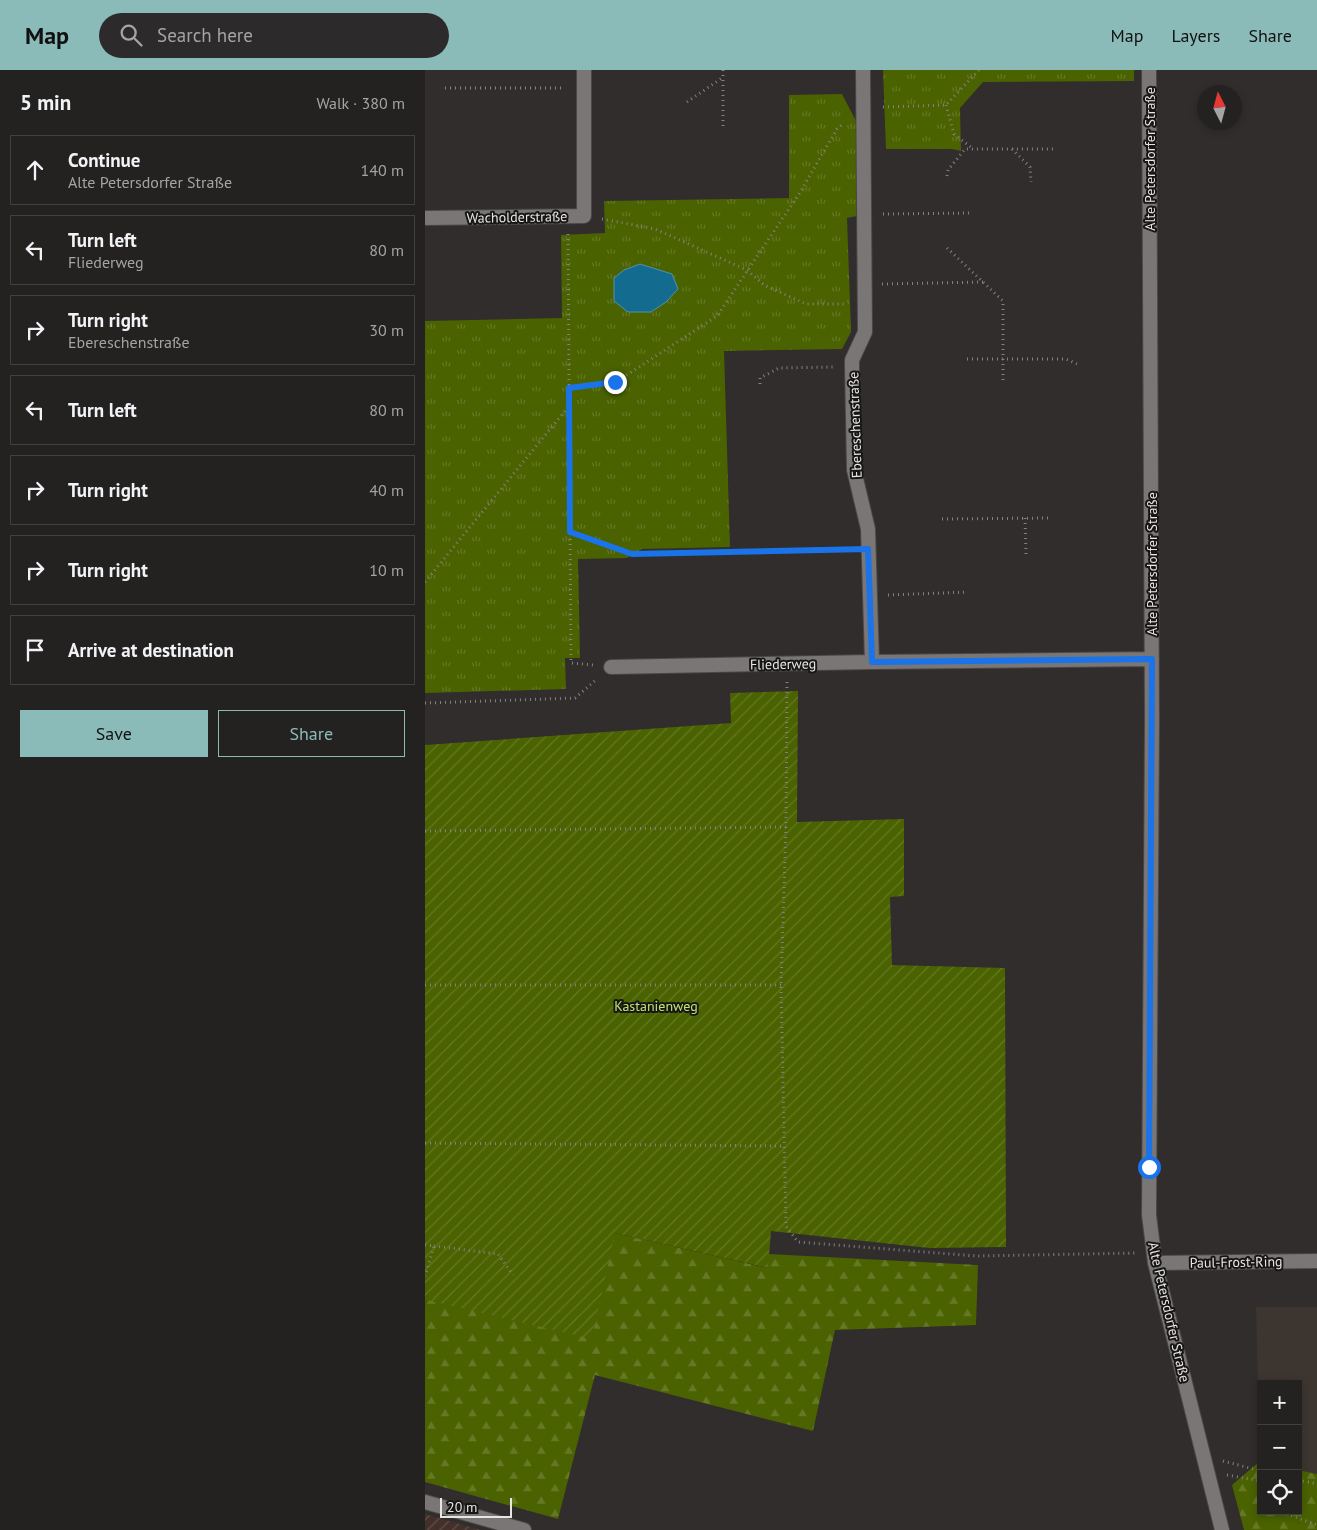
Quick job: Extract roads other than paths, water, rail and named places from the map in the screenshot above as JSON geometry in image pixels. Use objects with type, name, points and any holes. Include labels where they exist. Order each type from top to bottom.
[{"type":"street","name":"Wacholderstraße","points":[[425,218],[584,216],[584,70]]},
{"type":"street","name":"Ebereschenstraße","points":[[863,70],[865,332],[852,360],[852,367],[854,470],[868,529],[872,662]]},
{"type":"street","name":"Alte Petersdorfer Straße","points":[[1149,70],[1152,659],[1149,1215],[1154,1257],[1222,1530]]},
{"type":"street","name":"Fliederweg","points":[[611,667],[1152,659]]},
{"type":"street","name":"Paul-Frost-Ring","points":[[1154,1257],[1317,1261]]},
{"type":"street","points":[[425,1502],[524,1530]]},
{"type":"water","points":[[640,264],[672,274],[678,289],[666,302],[651,312],[628,312],[614,301],[614,278],[624,270]]},
{"type":"park label","name":"Kastanienweg","points":[[656,1006]]}]
